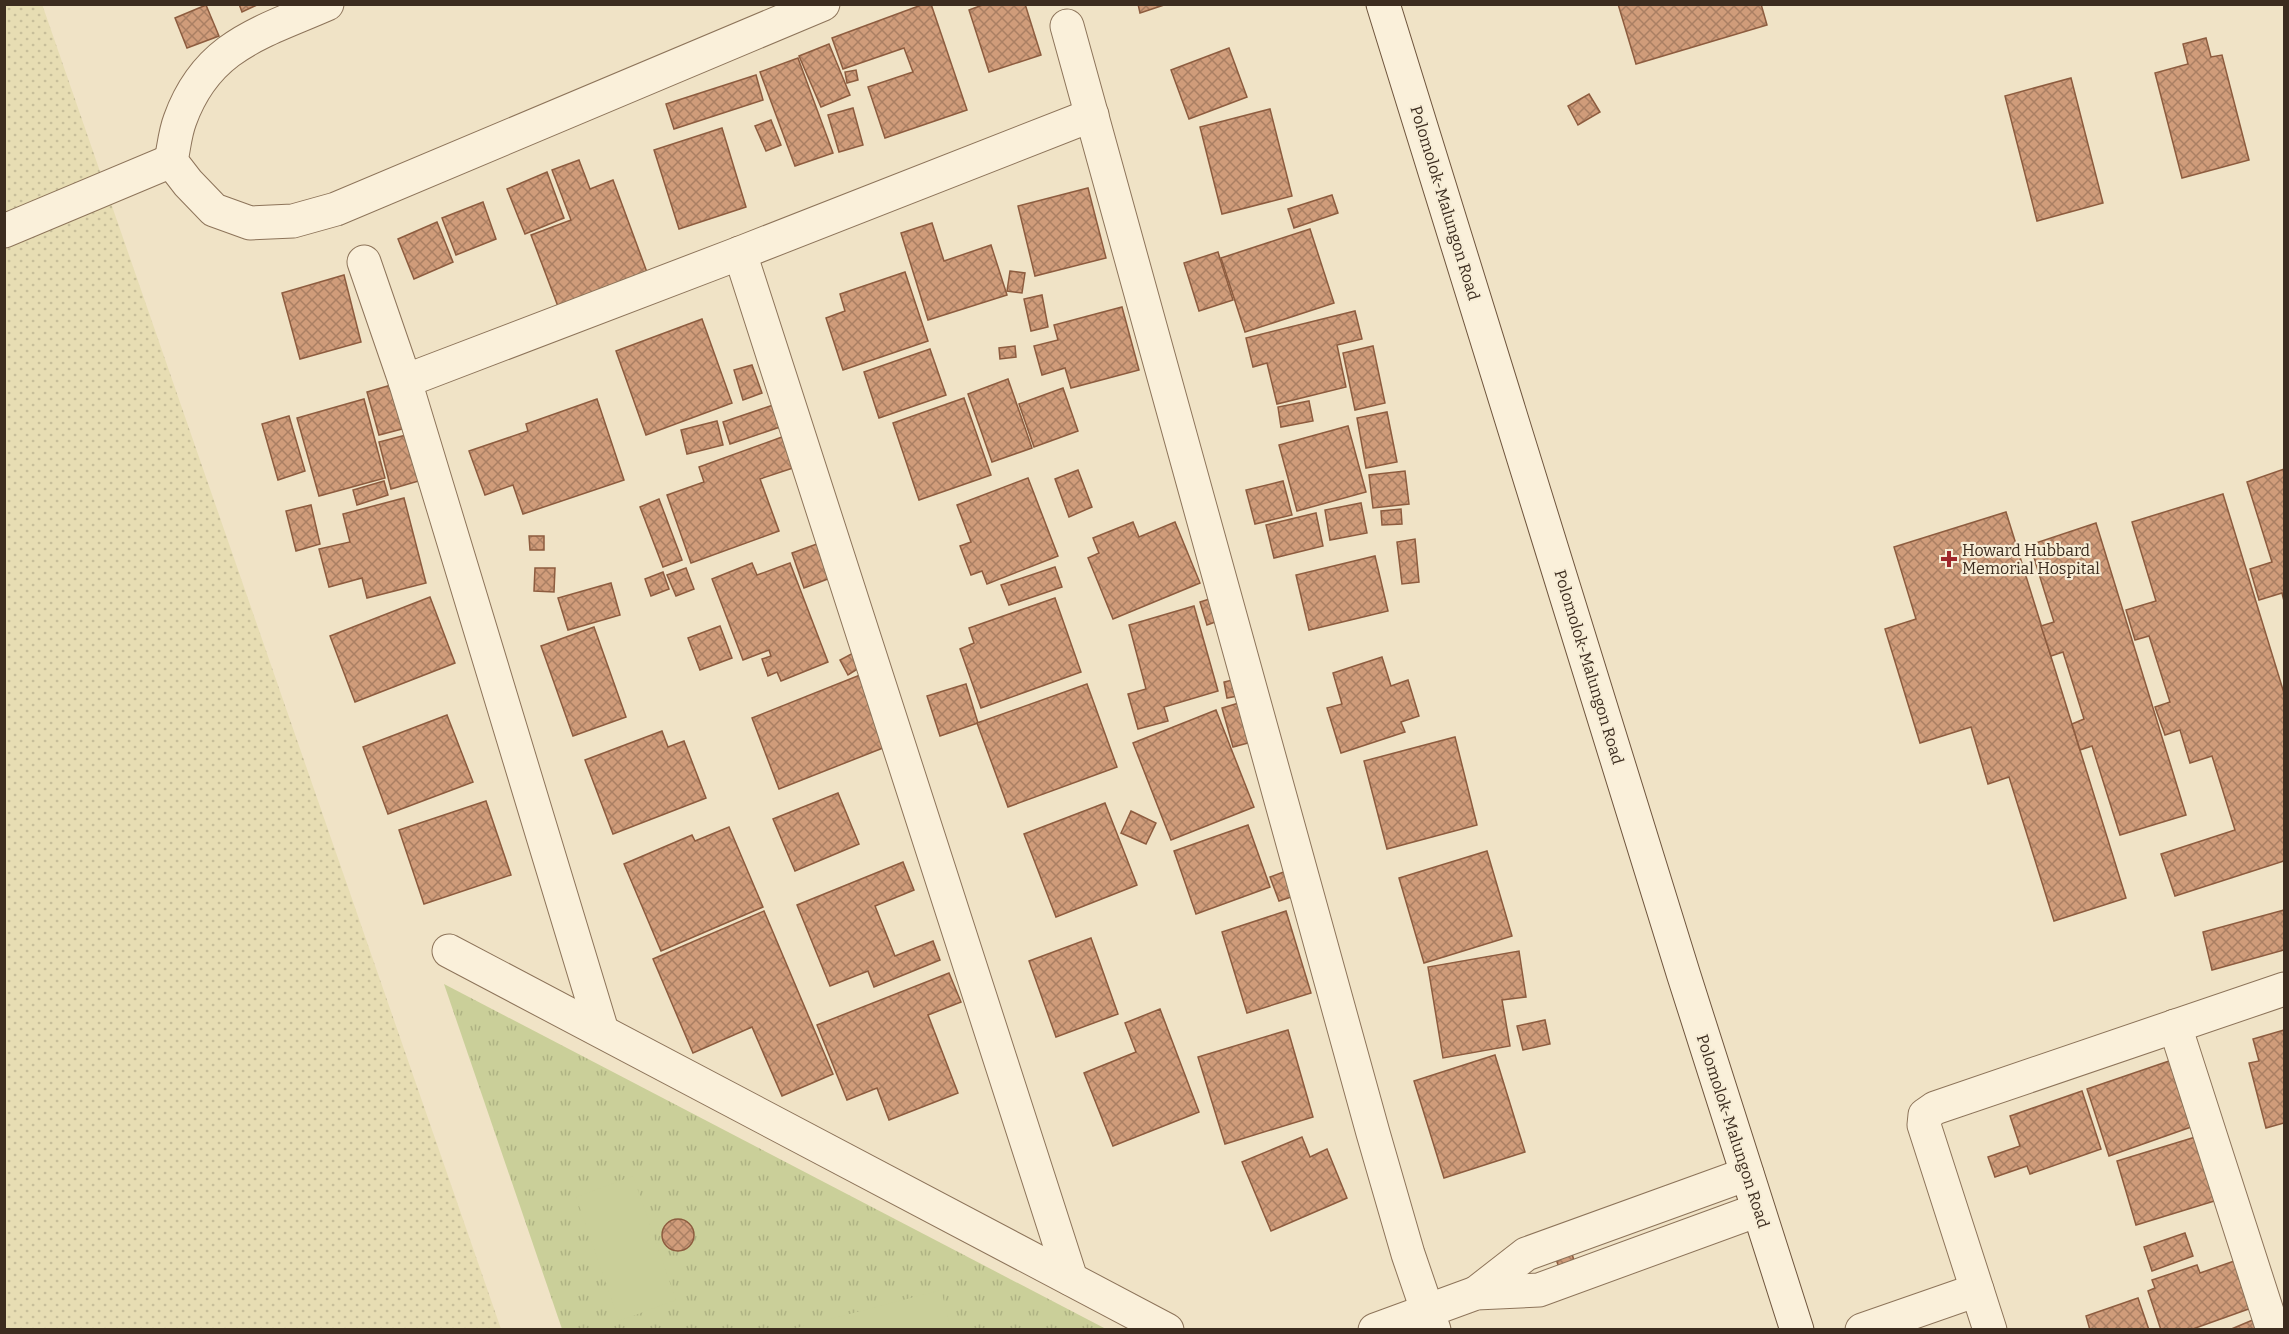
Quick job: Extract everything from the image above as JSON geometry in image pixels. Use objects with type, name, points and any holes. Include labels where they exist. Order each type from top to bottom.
[{"type":"street","points":[[327,4],[244,40],[215,61],[193,90],[179,121],[171,161],[214,210],[250,223],[293,221],[336,209],[823,4]]},
{"type":"street","name":"Polomolok-Malungon Road","points":[[1383,4],[1797,1329]]},
{"type":"street","points":[[1067,26],[1373,1133],[1408,1254],[1431,1320]]},
{"type":"street","points":[[405,381],[1092,115]]},
{"type":"street","points":[[4,231],[171,161]]},
{"type":"street","points":[[740,253],[1071,1279]]},
{"type":"street","points":[[364,262],[405,381],[602,1031]]},
{"type":"street","points":[[449,951],[1167,1329]]},
{"type":"street","points":[[1979,1326],[1977,1290],[1924,1125],[1925,1115],[1935,1108],[2284,989]]},
{"type":"street","points":[[2175,1026],[2273,1329]]},
{"type":"street","points":[[1376,1329],[1431,1320],[1476,1293],[1526,1254],[1747,1174]]},
{"type":"street","points":[[1476,1293],[1539,1290],[1758,1210]]},
{"type":"street","points":[[1862,1329],[1977,1290]]},
{"type":"shaded area","points":[[42,4],[501,1329],[5,1330],[4,5]]},
{"type":"green space","points":[[444,984],[1106,1329],[562,1329]]},
{"type":"green space","points":[[633,1176],[676,1300],[619,1321],[576,1197]]},
{"type":"green space","points":[[941,1290],[951,1329],[792,1329]]},
{"type":"building","points":[[239,4],[259,4],[242,12]]},
{"type":"building","points":[[924,4],[931,4],[967,110],[885,138],[868,87],[913,72],[904,48],[843,69],[832,38]]},
{"type":"building","points":[[985,4],[1025,4],[1041,55],[989,72],[969,10]]},
{"type":"building","points":[[1138,4],[1167,4],[1140,13]]},
{"type":"building","points":[[1618,4],[1761,4],[1767,25],[1636,64]]},
{"type":"building","points":[[206,5],[219,36],[187,48],[175,18]]},
{"type":"building","points":[[2206,38],[2211,57],[2222,55],[2249,160],[2182,178],[2155,73],[2188,64],[2183,44]]},
{"type":"building","points":[[829,44],[850,95],[821,107],[799,56]]},
{"type":"building","points":[[1229,48],[1247,97],[1189,119],[1171,70]]},
{"type":"building","points":[[798,58],[833,153],[795,166],[760,72]]},
{"type":"building","points":[[856,70],[858,80],[847,83],[845,72]]},
{"type":"building","points":[[756,75],[763,100],[674,129],[666,104]]},
{"type":"building","points":[[2071,78],[2103,203],[2037,221],[2005,96]]},
{"type":"building","points":[[1589,94],[1600,112],[1578,125],[1568,106]]},
{"type":"building","points":[[853,108],[863,145],[839,152],[828,115]]},
{"type":"building","points":[[1270,109],[1292,196],[1222,214],[1200,127]]},
{"type":"building","points":[[771,120],[781,145],[766,151],[755,126]]},
{"type":"building","points":[[722,128],[746,207],[679,229],[654,150]]},
{"type":"building","points":[[579,160],[590,189],[613,180],[648,275],[559,309],[531,235],[571,220],[552,170]]},
{"type":"building","points":[[547,172],[564,218],[525,234],[507,189]]},
{"type":"building","points":[[1088,188],[1106,258],[1035,276],[1018,206]]},
{"type":"building","points":[[1332,195],[1338,213],[1294,228],[1288,209]]},
{"type":"building","points":[[483,202],[496,239],[456,255],[442,218]]},
{"type":"building","points":[[437,222],[453,262],[414,279],[398,239]]},
{"type":"building","points":[[932,223],[944,261],[991,245],[1007,295],[928,320],[901,233]]},
{"type":"building","points":[[1310,229],[1334,303],[1245,332],[1221,258]]},
{"type":"building","points":[[1218,252],[1233,300],[1199,311],[1184,263]]},
{"type":"building","points":[[1010,271],[1025,273],[1022,293],[1007,291]]},
{"type":"building","points":[[905,272],[928,341],[843,370],[826,318],[845,311],[840,294]]},
{"type":"building","points":[[344,275],[361,342],[300,359],[282,293]]},
{"type":"building","points":[[1042,295],[1048,327],[1031,331],[1024,299]]},
{"type":"building","points":[[1122,307],[1139,370],[1071,388],[1065,368],[1042,375],[1034,346],[1058,340],[1054,325]]},
{"type":"building","points":[[1355,311],[1362,339],[1337,345],[1346,387],[1277,404],[1267,363],[1253,367],[1246,338]]},
{"type":"building","points":[[702,319],[732,403],[646,435],[616,351]]},
{"type":"building","points":[[1015,346],[1016,357],[1000,359],[999,348]]},
{"type":"building","points":[[1373,346],[1385,403],[1355,410],[1343,353]]},
{"type":"building","points":[[930,349],[946,395],[879,418],[864,372]]},
{"type":"building","points":[[752,365],[762,393],[743,400],[734,370]]},
{"type":"building","points":[[1008,379],[1032,448],[992,462],[968,394]]},
{"type":"building","points":[[398,383],[410,427],[379,435],[367,392]]},
{"type":"building","points":[[1063,388],[1078,431],[1034,447],[1019,404]]},
{"type":"building","points":[[964,398],[991,475],[919,500],[893,423]]},
{"type":"building","points":[[364,399],[385,478],[319,496],[297,418]]},
{"type":"building","points":[[597,399],[624,480],[523,514],[513,485],[485,495],[469,451],[528,431],[526,424]]},
{"type":"building","points":[[1309,401],[1313,421],[1281,427],[1278,407]]},
{"type":"building","points":[[779,403],[786,425],[730,444],[723,422]]},
{"type":"building","points":[[1387,412],[1397,462],[1366,468],[1357,418]]},
{"type":"building","points":[[289,416],[305,471],[278,480],[262,424]]},
{"type":"building","points":[[717,421],[723,445],[687,454],[681,430]]},
{"type":"building","points":[[1348,426],[1366,492],[1297,511],[1279,445]]},
{"type":"building","points":[[410,434],[422,480],[391,489],[379,442]]},
{"type":"building","points":[[782,437],[793,468],[760,479],[779,531],[691,563],[667,495],[704,482],[699,467]]},
{"type":"building","points":[[2284,469],[2284,601],[2282,593],[2259,600],[2250,569],[2272,562],[2247,482]]},
{"type":"building","points":[[1078,470],[1092,507],[1069,517],[1055,479]]},
{"type":"building","points":[[1405,471],[1409,504],[1373,508],[1369,475]]},
{"type":"building","points":[[1028,478],[1058,556],[987,584],[982,571],[971,575],[960,546],[971,542],[957,505]]},
{"type":"building","points":[[384,481],[388,495],[357,505],[353,490]]},
{"type":"building","points":[[1283,481],[1292,515],[1255,524],[1246,490]]},
{"type":"building","points":[[2223,494],[2284,693],[2284,861],[2175,896],[2161,854],[2235,830],[2212,756],[2190,763],[2180,730],[2165,735],[2155,707],[2170,702],[2149,636],[2135,640],[2126,610],[2156,601],[2132,522]]},
{"type":"building","points":[[404,498],[426,583],[367,598],[362,578],[329,587],[319,549],[350,542],[343,514]]},
{"type":"building","points":[[659,499],[682,560],[663,567],[640,507]]},
{"type":"building","points":[[1361,503],[1367,533],[1330,540],[1325,510]]},
{"type":"building","points":[[311,505],[320,544],[296,551],[286,511]]},
{"type":"building","points":[[1401,509],[1402,524],[1382,525],[1381,511]]},
{"type":"building","points":[[2006,512],[2126,898],[2054,921],[2009,777],[1988,784],[1971,727],[1920,743],[1885,629],[1916,619],[1894,547]]},
{"type":"building","points":[[1316,513],[1323,546],[1274,558],[1266,525]]},
{"type":"building","points":[[1133,522],[1139,537],[1175,522],[1200,583],[1113,619],[1088,558],[1099,553],[1093,538]]},
{"type":"building","points":[[2096,523],[2186,815],[2120,835],[2092,746],[2080,750],[2072,724],[2084,719],[2063,652],[2051,656],[2041,626],[2054,622],[2030,545]]},
{"type":"building","points":[[529,536],[544,536],[544,550],[530,550]]},
{"type":"building","points":[[1415,539],[1419,582],[1402,584],[1397,542]]},
{"type":"building","points":[[828,540],[841,574],[804,588],[792,553]]},
{"type":"building","points":[[1375,556],[1388,611],[1309,630],[1296,575]]},
{"type":"building","points":[[752,563],[757,575],[790,563],[828,662],[781,681],[777,672],[768,676],[762,659],[771,656],[769,650],[743,660],[712,579]]},
{"type":"building","points":[[1055,567],[1062,587],[1009,605],[1001,585]]},
{"type":"building","points":[[535,568],[555,568],[554,592],[534,591]]},
{"type":"building","points":[[686,568],[694,589],[676,596],[667,575]]},
{"type":"building","points":[[663,572],[669,589],[651,596],[645,579]]},
{"type":"building","points":[[611,583],[620,615],[568,630],[558,598]]},
{"type":"building","points":[[1222,595],[1229,617],[1207,625],[1200,602]]},
{"type":"building","points":[[430,597],[455,663],[355,702],[330,636]]},
{"type":"building","points":[[1055,598],[1081,672],[981,708],[960,649],[974,643],[969,628]]},
{"type":"building","points":[[1194,606],[1218,691],[1164,707],[1168,721],[1138,729],[1128,694],[1146,689],[1129,625]]},
{"type":"building","points":[[720,626],[732,658],[700,670],[688,638]]},
{"type":"building","points":[[594,627],[626,717],[573,736],[541,646]]},
{"type":"building","points":[[857,651],[864,665],[848,675],[840,660]]},
{"type":"building","points":[[1382,657],[1391,686],[1408,680],[1419,716],[1401,722],[1405,732],[1341,753],[1327,708],[1342,704],[1333,673]]},
{"type":"building","points":[[860,675],[888,746],[779,789],[752,718]]},
{"type":"building","points":[[1245,677],[1248,694],[1227,698],[1224,682]]},
{"type":"building","points":[[966,684],[978,723],[940,736],[927,696]]},
{"type":"building","points":[[1087,684],[1117,767],[1008,807],[977,723]]},
{"type":"building","points":[[1252,699],[1263,739],[1233,747],[1222,708]]},
{"type":"building","points":[[1216,710],[1254,807],[1171,840],[1133,743]]},
{"type":"building","points":[[447,715],[473,782],[388,814],[363,747]]},
{"type":"building","points":[[662,731],[668,747],[684,741],[706,798],[613,834],[585,760]]},
{"type":"building","points":[[1455,737],[1477,825],[1387,849],[1364,761]]},
{"type":"building","points":[[838,793],[859,844],[795,871],[773,819]]},
{"type":"building","points":[[486,801],[511,875],[424,904],[399,830]]},
{"type":"building","points":[[1105,803],[1137,885],[1056,917],[1024,834]]},
{"type":"building","points":[[1131,811],[1156,823],[1146,844],[1121,833]]},
{"type":"building","points":[[1248,825],[1270,887],[1196,914],[1174,851]]},
{"type":"building","points":[[729,827],[763,907],[661,951],[624,864],[692,835],[695,841]]},
{"type":"building","points":[[1487,851],[1512,936],[1424,963],[1399,878]]},
{"type":"building","points":[[903,862],[914,890],[875,906],[895,956],[933,941],[940,960],[874,987],[868,971],[830,986],[797,905]]},
{"type":"building","points":[[1297,867],[1306,892],[1279,901],[1270,877]]},
{"type":"building","points":[[2284,910],[2284,950],[2212,970],[2203,932]]},
{"type":"building","points":[[764,911],[833,1074],[782,1096],[752,1027],[693,1053],[653,959]]},
{"type":"building","points":[[1286,911],[1311,993],[1247,1013],[1222,932]]},
{"type":"building","points":[[1091,938],[1118,1014],[1056,1037],[1029,961]]},
{"type":"building","points":[[1519,951],[1526,997],[1502,1000],[1510,1046],[1443,1058],[1428,967]]},
{"type":"building","points":[[949,973],[961,1002],[928,1015],[958,1093],[889,1120],[877,1088],[847,1100],[817,1025]]},
{"type":"building","points":[[1160,1009],[1199,1112],[1113,1146],[1084,1073],[1136,1052],[1125,1023]]},
{"type":"building","points":[[1545,1020],[1550,1044],[1523,1050],[1517,1026]]},
{"type":"building","points":[[1288,1030],[1313,1117],[1225,1144],[1198,1057]]},
{"type":"building","points":[[2284,1030],[2284,1123],[2266,1128],[2249,1063],[2259,1061],[2253,1039]]},
{"type":"building","points":[[1495,1055],[1525,1152],[1444,1178],[1414,1081]]},
{"type":"building","points":[[2172,1060],[2194,1126],[2109,1156],[2087,1089]]},
{"type":"building","points":[[2082,1091],[2101,1149],[2030,1174],[2027,1166],[1995,1177],[1988,1157],[2020,1146],[2010,1116]]},
{"type":"building","points":[[2202,1135],[2221,1199],[2136,1225],[2117,1161]]},
{"type":"building","points":[[1302,1137],[1310,1157],[1327,1149],[1347,1198],[1271,1231],[1242,1162]]},
{"type":"building","points":[[678,1219],[689,1224],[694,1235],[689,1246],[678,1251],[667,1246],[662,1235],[667,1224]]},
{"type":"building","points":[[2185,1233],[2193,1256],[2152,1271],[2144,1247]]},
{"type":"building","points":[[1572,1254],[1577,1270],[1562,1276],[1556,1259]]},
{"type":"building","points":[[2240,1259],[2257,1306],[2190,1330],[2161,1330],[2148,1291],[2155,1288],[2152,1280],[2197,1265],[2200,1273]]},
{"type":"building","points":[[2138,1298],[2149,1330],[2090,1330],[2086,1316]]},
{"type":"building","points":[[2255,1319],[2259,1330],[2229,1330]]},
{"type":"place","name":"Howard Hubbard Memorial Hospital","points":[[1949,559]]}]
